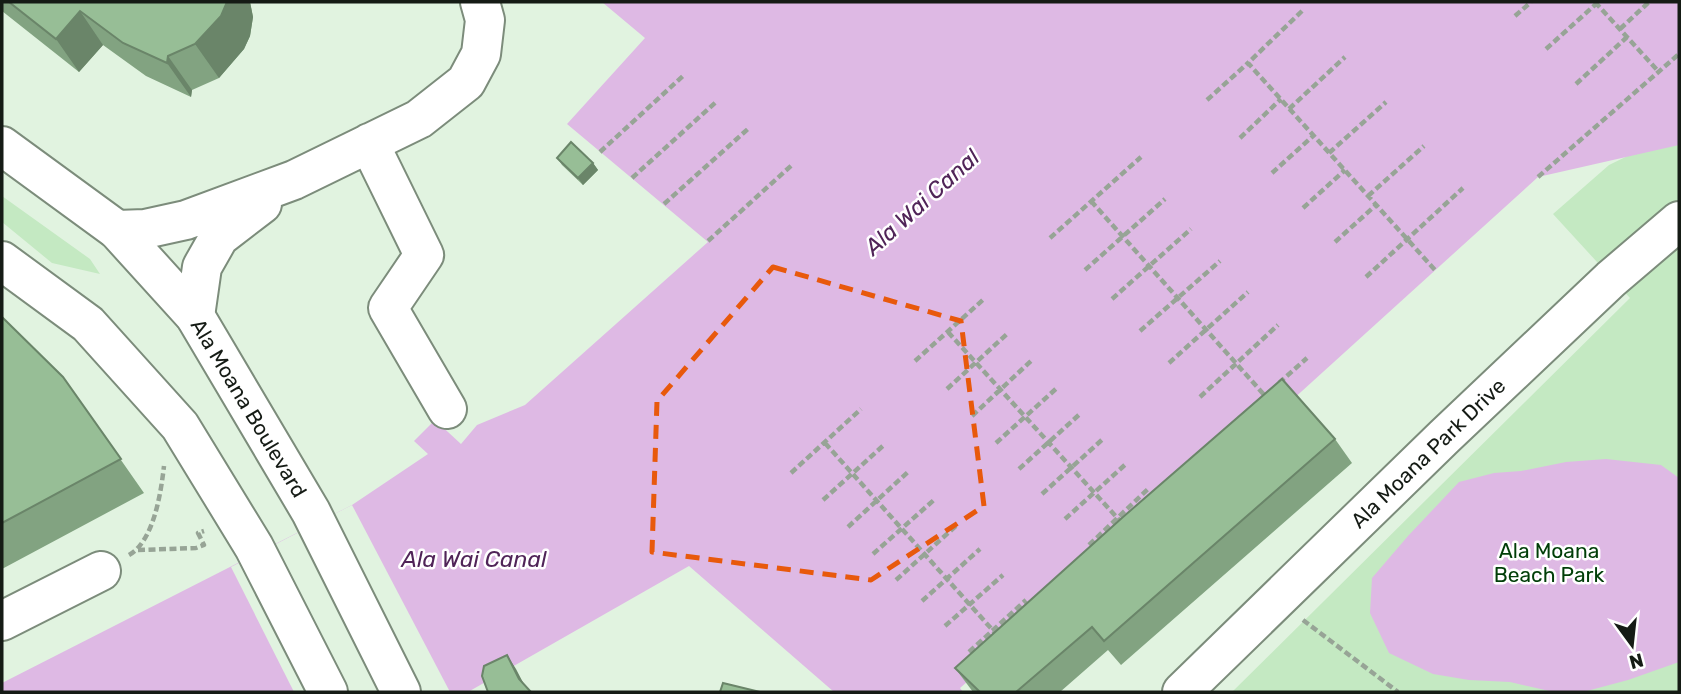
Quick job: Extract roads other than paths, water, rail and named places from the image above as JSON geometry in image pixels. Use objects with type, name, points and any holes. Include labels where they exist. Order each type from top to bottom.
[{"type":"main road","points":[[117,230],[145,229],[186,220],[294,180],[419,119],[466,82],[481,54],[485,14],[480,2]]},
{"type":"main road","points":[[369,143],[424,255],[388,308],[447,409]]},
{"type":"main road","name":"Ala Moana Boulevard","points":[[2,146],[117,230],[195,316],[311,512],[401,692]]},
{"type":"main road","points":[[195,316],[202,267],[219,237],[294,180]]},
{"type":"main road","name":"Ala Moana Park Drive","points":[[1182,692],[1611,278],[1679,221]]},
{"type":"main road","points":[[2,261],[89,324],[180,426],[254,547],[328,692]]},
{"type":"main road","points":[[2,621],[101,571]]},
{"type":"water","name":"Ala Wai Canal","points":[[602,2],[1679,2],[1679,145],[1538,177],[1280,411],[960,688],[963,692],[834,692],[689,566],[468,692],[2,692],[2,683],[352,505],[428,454],[414,441],[435,420],[461,444],[477,425],[525,405],[708,242],[567,124],[645,38]]},
{"type":"water","points":[[1606,459],[1661,465],[1679,478],[1679,662],[1583,692],[1554,692],[1510,682],[1469,680],[1433,674],[1389,653],[1370,613],[1372,578],[1459,482],[1494,473]]},
{"type":"park label","name":"Ala Moana Beach Park","points":[[1549,562]]}]
